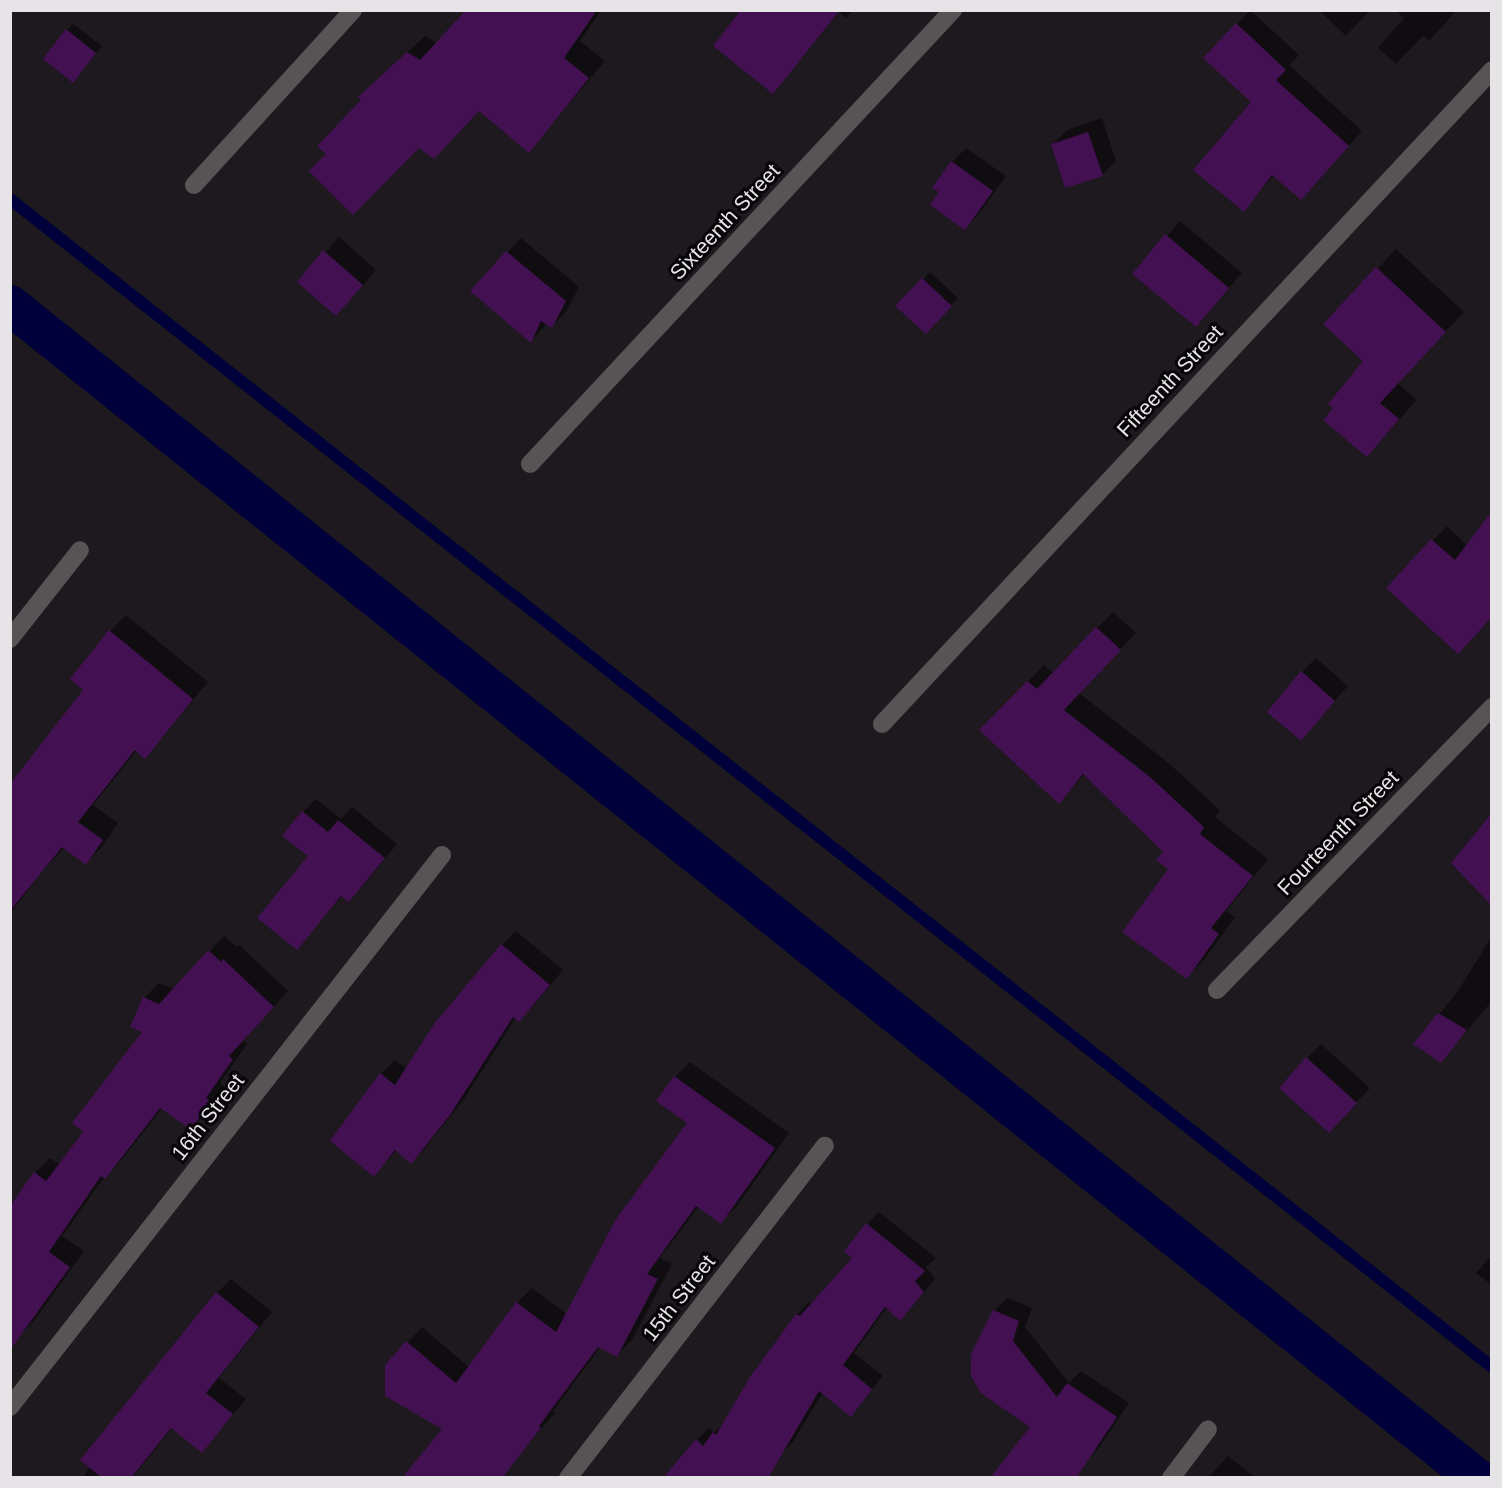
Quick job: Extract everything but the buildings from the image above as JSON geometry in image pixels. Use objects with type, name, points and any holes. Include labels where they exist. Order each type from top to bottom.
[{"type":"street","points":[[194,185],[353,10]]},
{"type":"street","name":"Sixteenth Street","points":[[530,464],[953,10]]},
{"type":"street","name":"Fifteenth Street","points":[[882,723],[1491,70]]},
{"type":"street","points":[[10,639],[80,550]]},
{"type":"street","name":"Fourteenth Street","points":[[1217,990],[1491,707]]},
{"type":"street","name":"16th Street","points":[[10,1407],[442,855]]},
{"type":"street","name":"15th Street","points":[[568,1478],[825,1146]]},
{"type":"street","points":[[1171,1478],[1208,1429]]},
{"type":"waterway","points":[[10,199],[1492,1367]]},
{"type":"waterway","points":[[10,305],[1476,1478]]}]
